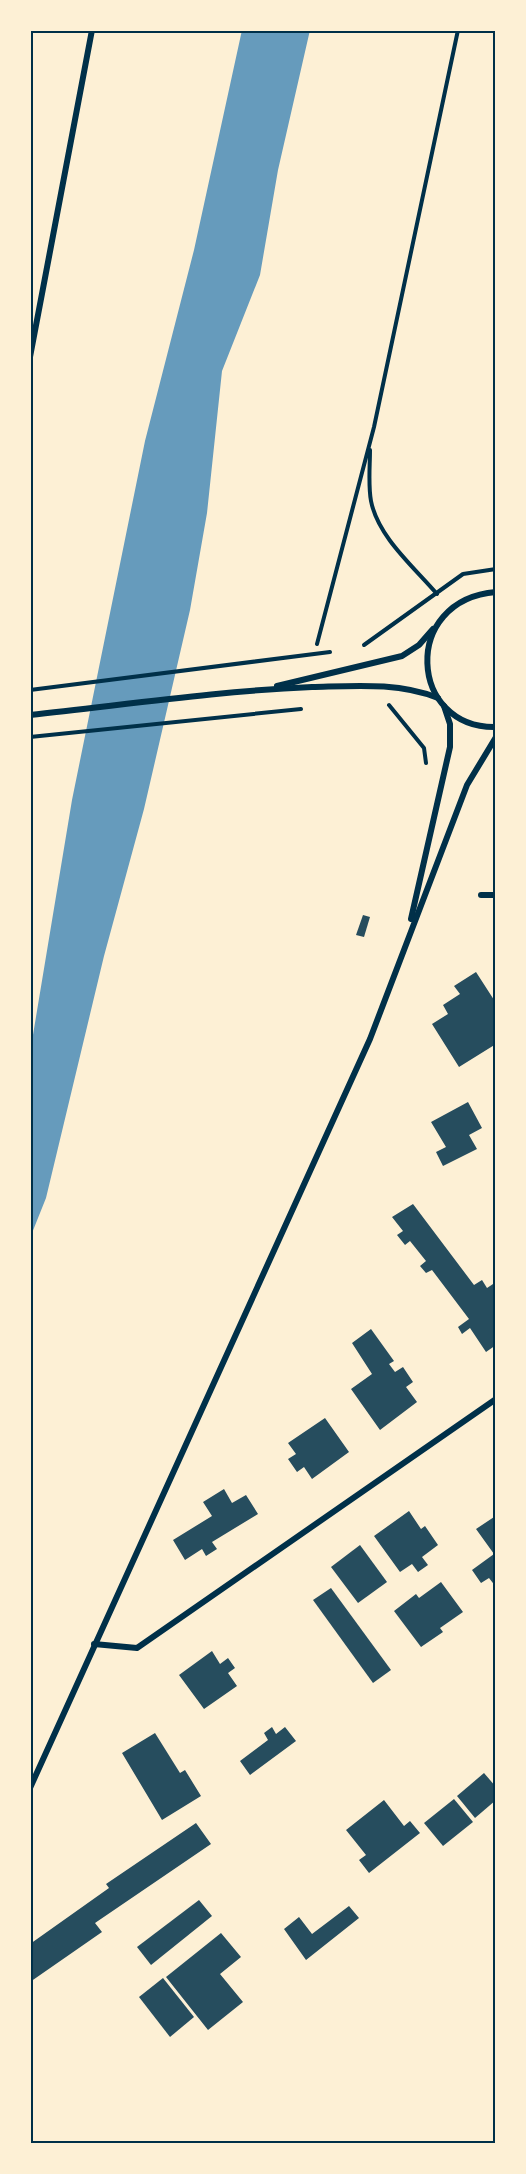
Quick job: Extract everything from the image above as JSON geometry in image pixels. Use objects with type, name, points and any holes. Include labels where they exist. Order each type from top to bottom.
[{"type":"street","points":[[30,357],[92,30]]},
{"type":"street","points":[[261,689],[402,656],[419,645],[450,608],[471,596],[496,592]]},
{"type":"street","points":[[434,627],[427,651],[428,675],[438,698],[444,706],[462,720],[484,727],[496,727]]},
{"type":"street","points":[[30,715],[261,689],[367,685],[410,689],[438,698]]},
{"type":"street","points":[[406,940],[450,747],[450,724],[444,706]]},
{"type":"street","points":[[30,1788],[365,1049],[467,786],[496,737]]},
{"type":"street","points":[[481,895],[496,895]]},
{"type":"street","points":[[94,1644],[137,1648],[496,1399]]},
{"type":"path","points":[[317,644],[370,445],[458,30]]},
{"type":"path","points":[[370,445],[371,501],[380,524],[392,543],[450,608]]},
{"type":"path","points":[[362,646],[463,574],[496,569]]},
{"type":"path","points":[[30,690],[336,651]]},
{"type":"path","points":[[30,737],[310,708]]},
{"type":"water","points":[[242,30],[310,30],[278,170],[260,275],[222,371],[207,513],[190,610],[144,809],[104,956],[46,1198],[30,1238],[30,1053],[72,800],[145,441],[194,250]]},
{"type":"building","points":[[363,915],[370,917],[364,937],[356,935]]},
{"type":"building","points":[[476,972],[496,1003],[496,1028],[493,1030],[496,1044],[459,1067],[432,1024],[448,1014],[443,1005],[460,994],[454,986]]},
{"type":"building","points":[[468,1102],[482,1128],[469,1135],[477,1149],[443,1166],[436,1152],[446,1147],[431,1122]]},
{"type":"building","points":[[413,1204],[474,1285],[482,1280],[487,1288],[496,1282],[496,1345],[486,1352],[470,1328],[462,1334],[458,1327],[469,1319],[432,1270],[426,1273],[420,1266],[426,1261],[410,1241],[405,1245],[397,1235],[403,1231],[392,1217]]},
{"type":"building","points":[[371,1329],[394,1361],[389,1364],[395,1372],[403,1367],[413,1382],[406,1387],[417,1402],[380,1430],[351,1389],[372,1374],[352,1343]]},
{"type":"building","points":[[325,1418],[349,1452],[312,1479],[304,1467],[297,1472],[288,1459],[296,1454],[288,1443]]},
{"type":"building","points":[[224,1489],[232,1503],[246,1495],[258,1514],[212,1542],[217,1549],[206,1556],[202,1549],[185,1560],[173,1540],[212,1516],[203,1502]]},
{"type":"building","points":[[409,1511],[421,1529],[425,1526],[438,1545],[422,1557],[428,1565],[418,1572],[412,1564],[400,1572],[374,1536]]},
{"type":"building","points":[[494,1517],[496,1520],[496,1587],[489,1578],[481,1583],[472,1570],[494,1554],[476,1529]]},
{"type":"building","points":[[360,1545],[387,1582],[358,1603],[331,1567]]},
{"type":"building","points":[[441,1582],[463,1612],[440,1628],[443,1632],[421,1647],[394,1611],[416,1594],[419,1598]]},
{"type":"building","points":[[331,1588],[391,1670],[373,1683],[313,1600]]},
{"type":"building","points":[[212,1651],[220,1664],[228,1658],[235,1668],[228,1673],[237,1686],[204,1709],[179,1675]]},
{"type":"building","points":[[272,1727],[276,1734],[285,1727],[296,1741],[250,1775],[240,1761],[268,1740],[264,1733]]},
{"type":"building","points":[[155,1733],[180,1773],[185,1770],[201,1796],[162,1820],[122,1753]]},
{"type":"building","points":[[484,1773],[496,1787],[496,1800],[475,1818],[457,1796]]},
{"type":"building","points":[[454,1799],[473,1822],[443,1846],[424,1823]]},
{"type":"building","points":[[384,1800],[404,1826],[410,1821],[420,1833],[369,1873],[359,1860],[366,1855],[346,1830]]},
{"type":"building","points":[[196,1823],[211,1844],[95,1923],[102,1932],[30,1982],[30,1944],[109,1888],[106,1884]]},
{"type":"building","points":[[199,1900],[212,1916],[151,1965],[137,1947]]},
{"type":"building","points":[[349,1906],[359,1918],[306,1960],[284,1929],[299,1917],[312,1934]]},
{"type":"building","points":[[221,1933],[241,1957],[220,1974],[243,2002],[208,2030],[166,1977]]},
{"type":"building","points":[[163,1978],[194,2017],[170,2037],[139,1997]]}]
